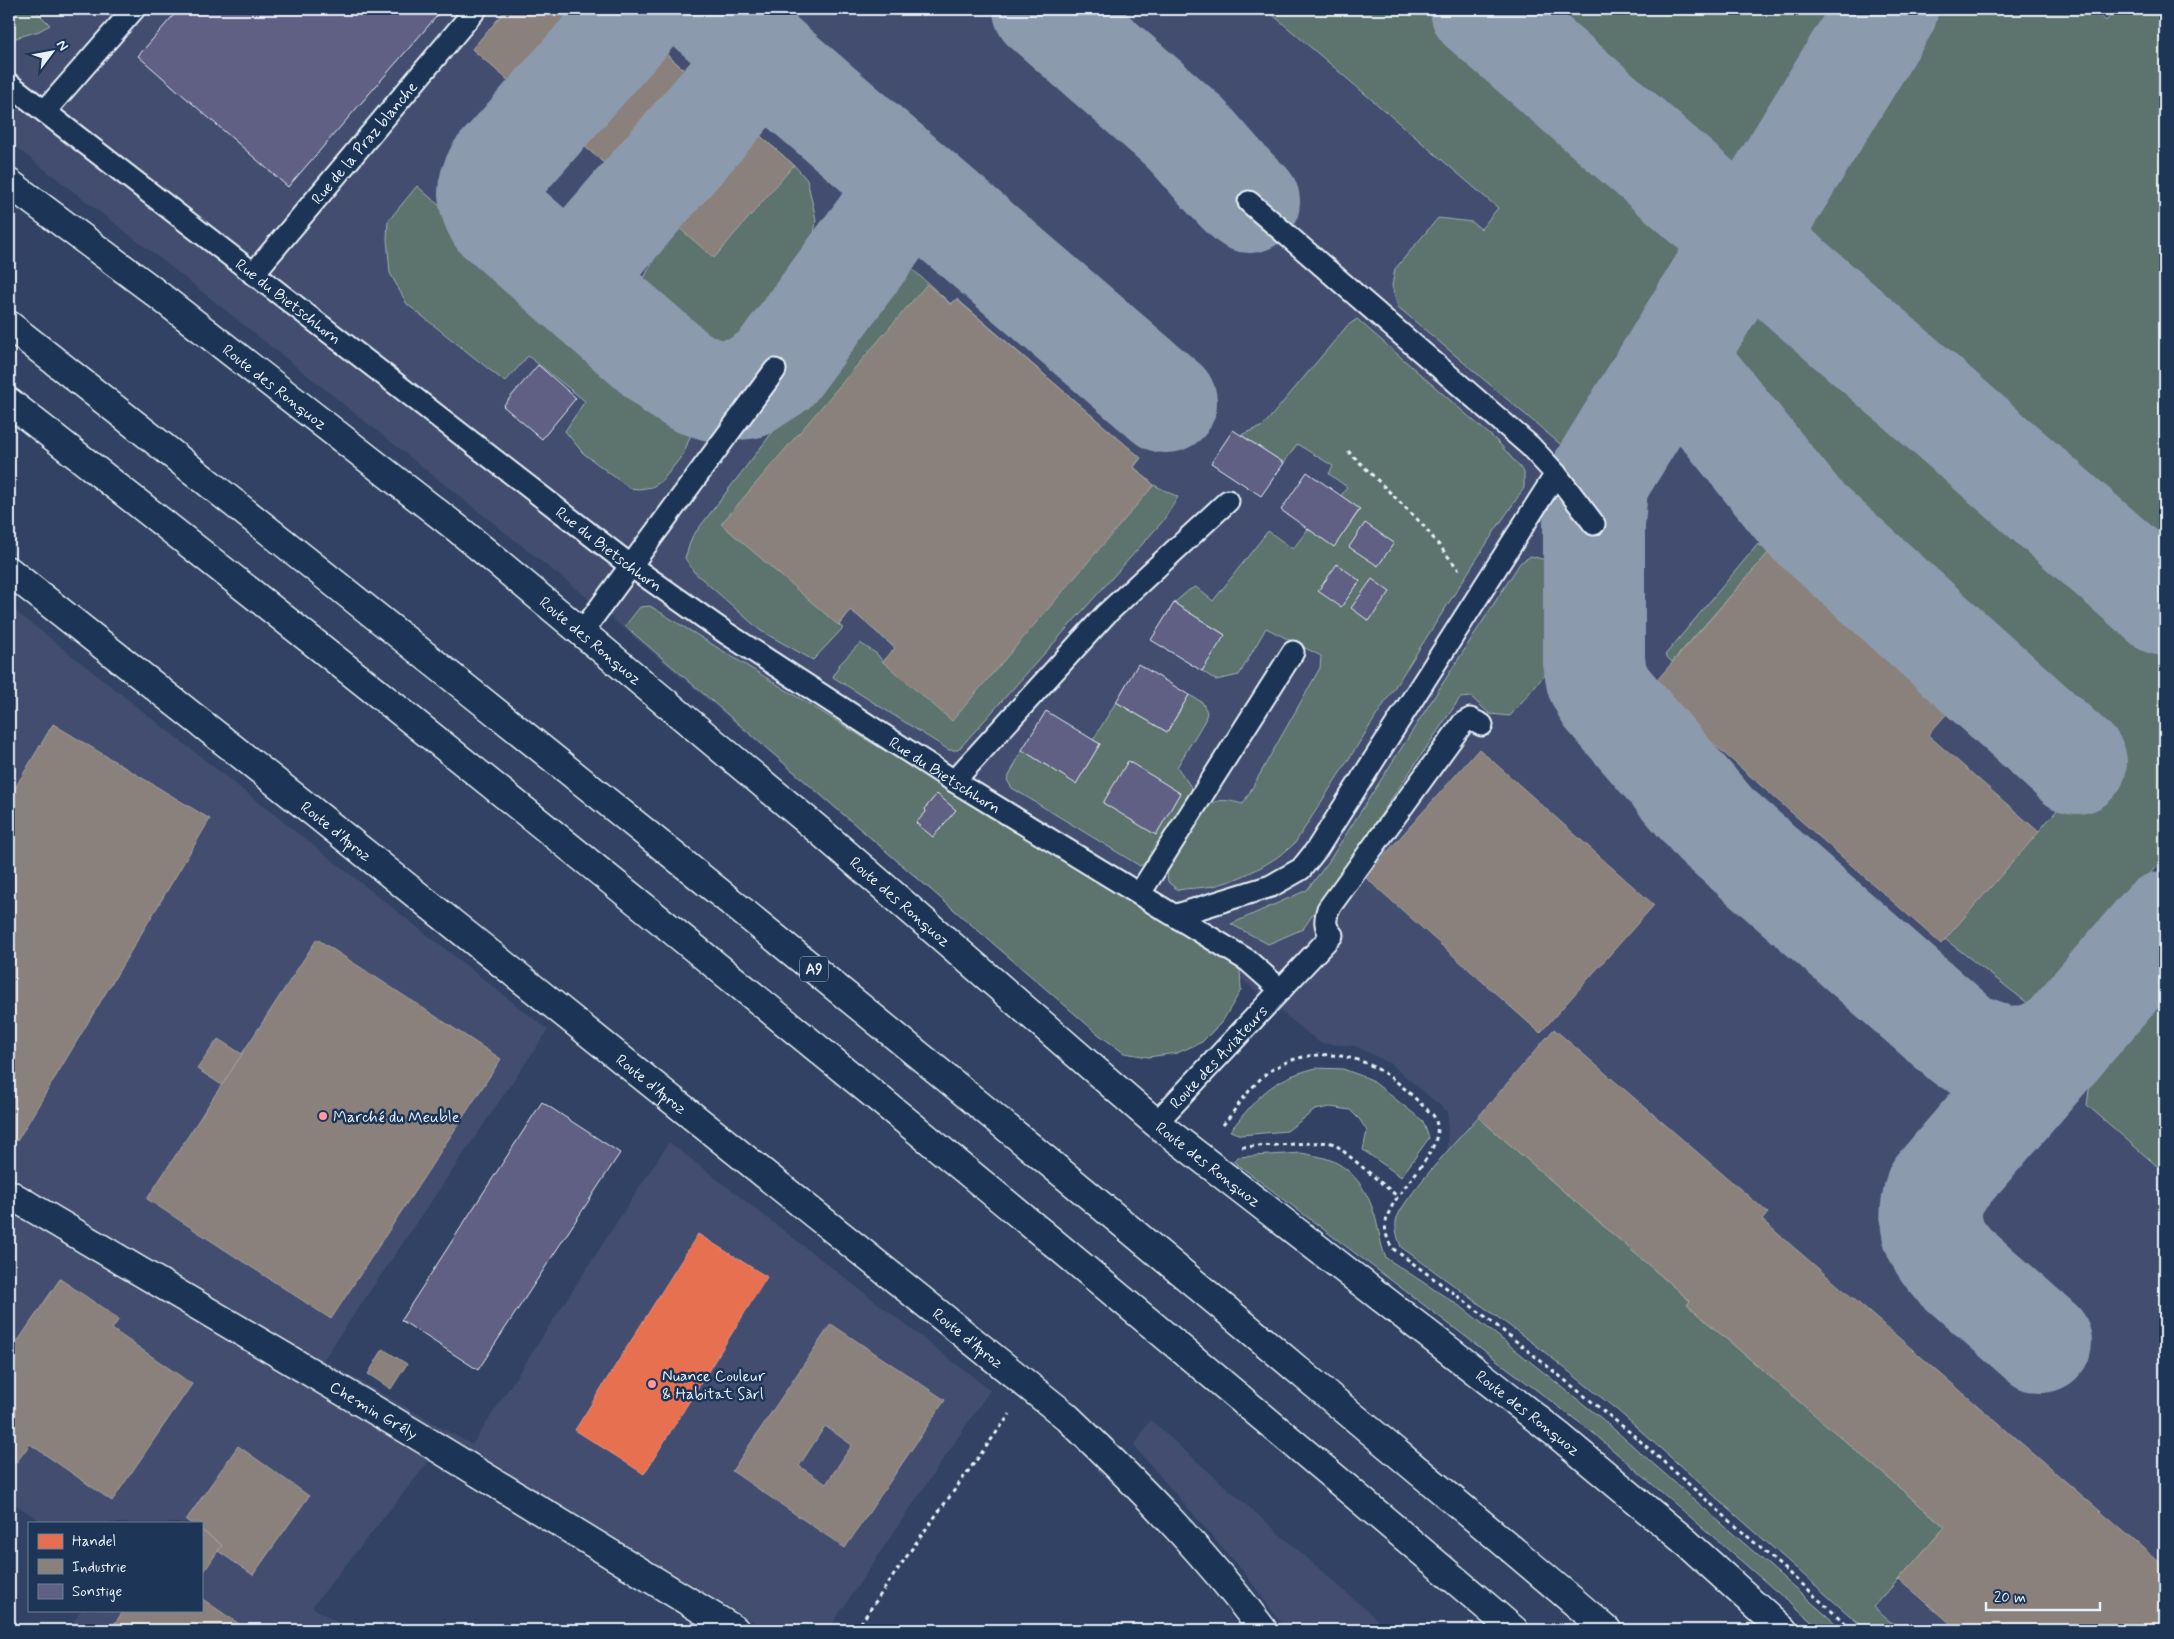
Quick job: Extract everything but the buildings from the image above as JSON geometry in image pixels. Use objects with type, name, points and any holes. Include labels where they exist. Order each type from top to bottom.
[{"type":"main road","name":"Route des Ronquoz","points":[[9,183],[148,287],[450,523],[829,840],[1156,1123],[1558,1435],[1687,1544],[1783,1630]]},
{"type":"main road","name":"A9","points":[[9,325],[636,824],[1038,1152],[1606,1630]]},
{"type":"main road","points":[[9,402],[252,592],[866,1086],[1514,1630]]},
{"type":"main road","name":"Route d'Aproz","points":[[9,571],[323,820],[1066,1416],[1176,1526],[1263,1630]]},
{"type":"main road","name":"Chemin Grély","points":[[9,1194],[398,1424],[735,1630]]},
{"type":"lane","points":[[45,111],[134,9]]},
{"type":"lane","name":"Rue de la Praz blanche","points":[[253,274],[476,9]]},
{"type":"lane","name":"Rue du Bietschhorn","points":[[9,84],[631,566],[726,633],[954,781],[1287,983]]},
{"type":"lane","points":[[1249,202],[1530,446],[1556,474],[1594,524]]},
{"type":"lane","points":[[582,632],[775,370]]},
{"type":"lane","points":[[1176,915],[1271,886],[1301,869],[1317,849],[1556,474]]},
{"type":"lane","points":[[954,781],[1105,615],[1228,501]]},
{"type":"lane","points":[[1140,893],[1293,652]]},
{"type":"lane","name":"Route des Aviateurs","points":[[1156,1123],[1332,935],[1327,930],[1324,921],[1328,909],[1464,723],[1470,719],[1482,725]]},
{"type":"path","points":[[1348,451],[1422,524],[1479,597]]},
{"type":"path","points":[[1224,1125],[1264,1076],[1292,1059],[1308,1054],[1338,1056],[1377,1069],[1388,1075],[1433,1115],[1437,1121],[1438,1130],[1433,1149],[1397,1196],[1386,1222],[1386,1235],[1392,1248],[1482,1314],[1631,1433],[1853,1630]]},
{"type":"path","points":[[1236,1147],[1329,1142],[1336,1145],[1397,1196]]},
{"type":"path","points":[[856,1630],[918,1540],[1010,1413]]},
{"type":"shaded area","points":[[9,9],[2165,9],[2165,1630],[1901,1630],[1407,1202],[1447,1151],[1448,1112],[1389,1063],[1355,1046],[1320,1043],[1241,979],[1220,1009],[1098,1034],[600,608],[166,263],[9,142]]},
{"type":"shaded area","points":[[9,606],[548,1030],[323,1360],[472,1445],[669,1142],[990,1390],[828,1630],[767,1630],[483,1458],[430,1460],[312,1607],[349,1630],[68,1630],[80,1612],[202,1612],[202,1522],[42,1522],[9,1500]]},
{"type":"shaded area","points":[[1150,1420],[1389,1630],[1286,1630],[1246,1575],[1134,1446]]},
{"type":"green space","points":[[9,9],[34,9],[50,25],[39,31],[9,40]]},
{"type":"green space","points":[[507,9],[614,9],[794,165],[807,180],[816,219],[812,253],[799,280],[748,337],[720,349],[697,345],[683,339],[649,307],[643,280],[655,257],[679,228],[472,49]]},
{"type":"green space","points":[[1266,9],[1442,9],[1713,250],[1711,265],[1588,466],[1580,475],[1575,469],[1572,454],[1398,307],[1392,286],[1395,269],[1438,218],[1472,222],[1481,229],[1498,208]]},
{"type":"green space","points":[[1523,9],[1872,9],[1761,190],[1744,198]]},
{"type":"green space","points":[[1910,9],[2092,9],[2106,21],[2117,9],[2165,9],[2165,568],[1773,226]]},
{"type":"green space","points":[[417,186],[688,423],[691,434],[684,453],[662,481],[652,487],[629,488],[583,453],[565,431],[585,401],[528,356],[505,382],[407,304],[390,273],[387,238],[388,221]]},
{"type":"green space","points":[[901,265],[912,269],[951,304],[957,299],[1141,458],[1134,467],[1154,485],[1178,497],[1163,521],[958,750],[949,750],[833,677],[839,665],[860,643],[877,654],[883,662],[895,648],[851,610],[839,625],[843,628],[813,660],[761,631],[694,572],[685,558],[692,537]]},
{"type":"green space","points":[[1747,282],[1753,282],[2165,644],[2165,856],[2034,1008],[1945,939],[2105,755],[1824,504],[1800,488],[1710,378],[1703,365],[1699,348],[1740,286]]},
{"type":"green space","points":[[1357,319],[1498,442],[1524,472],[1524,488],[1295,843],[1278,857],[1234,879],[1213,886],[1178,890],[1168,882],[1167,873],[1208,806],[1217,801],[1243,804],[1320,668],[1321,656],[1266,628],[1239,675],[1216,680],[1202,671],[1224,634],[1174,603],[1189,590],[1196,587],[1213,601],[1268,531],[1293,549],[1308,529],[1334,546],[1360,510],[1341,496],[1347,487],[1329,474],[1333,466],[1297,444],[1284,463],[1241,435],[1263,426],[1347,326]]},
{"type":"green space","points":[[1758,544],[1770,551],[1672,662],[1665,655]]},
{"type":"green space","points":[[1531,556],[1553,562],[1568,577],[1571,624],[1558,659],[1510,716],[1490,714],[1471,697],[1460,698],[1303,929],[1268,944],[1231,924],[1307,890],[1327,864],[1520,563]]},
{"type":"green space","points":[[650,606],[1240,970],[1241,990],[1222,1022],[1202,1042],[1177,1053],[1148,1057],[1124,1053],[1098,1034],[625,626],[640,607]]},
{"type":"green space","points":[[1189,695],[1202,702],[1207,712],[1205,720],[1177,767],[1191,787],[1193,796],[1151,860],[1140,866],[1012,788],[1007,780],[1022,750],[1076,783],[1100,744],[1093,740],[1116,702],[1167,732]]},
{"type":"green space","points":[[2165,994],[2165,1173],[2087,1105],[2090,1083]]},
{"type":"green space","points":[[1316,1068],[1343,1069],[1370,1079],[1423,1121],[1429,1138],[1401,1177],[1363,1150],[1367,1131],[1350,1110],[1330,1107],[1315,1110],[1287,1131],[1241,1135],[1230,1131],[1266,1091],[1287,1078]]},
{"type":"green space","points":[[1478,1117],[1690,1301],[1687,1305],[1945,1527],[1874,1607],[1901,1630],[1866,1630],[1617,1410],[1533,1343],[1401,1247],[1396,1224],[1400,1212],[1432,1168]]},
{"type":"green space","points":[[1301,1153],[1318,1156],[1338,1164],[1347,1170],[1361,1185],[1371,1204],[1386,1258],[1464,1309],[1601,1418],[1843,1630],[1821,1630],[1592,1432],[1233,1161],[1238,1157]]},
{"type":"taxiway","points":[[639,9],[496,171],[489,194],[491,205],[497,217],[675,372],[694,384],[717,391],[747,388],[775,370],[895,208],[899,191],[890,165]]},
{"type":"taxiway","points":[[708,9],[1166,402]]},
{"type":"taxiway","points":[[1044,9],[1181,129],[1231,185],[1249,202]]},
{"type":"taxiway","points":[[1481,9],[2165,605]]},
{"type":"taxiway","points":[[1887,9],[1602,474],[1597,487],[1594,524],[1594,661],[1597,680],[1606,697],[1716,825],[1964,1042],[2002,1057],[2031,1056],[2060,1044]]},
{"type":"taxiway","points":[[590,298],[584,277],[585,267],[590,256],[736,87]]},
{"type":"taxiway","points":[[1687,337],[1682,354],[1685,370],[1805,519],[2076,763]]},
{"type":"taxiway","points":[[2041,1342],[1946,1256],[1936,1238],[1931,1220],[1936,1188],[2165,922]]},
{"type":"place","name":"Marché du Meuble","points":[[323,1116]]},
{"type":"place","name":"Nuance Couleur & Habitat Sàrl","points":[[652,1384]]}]
